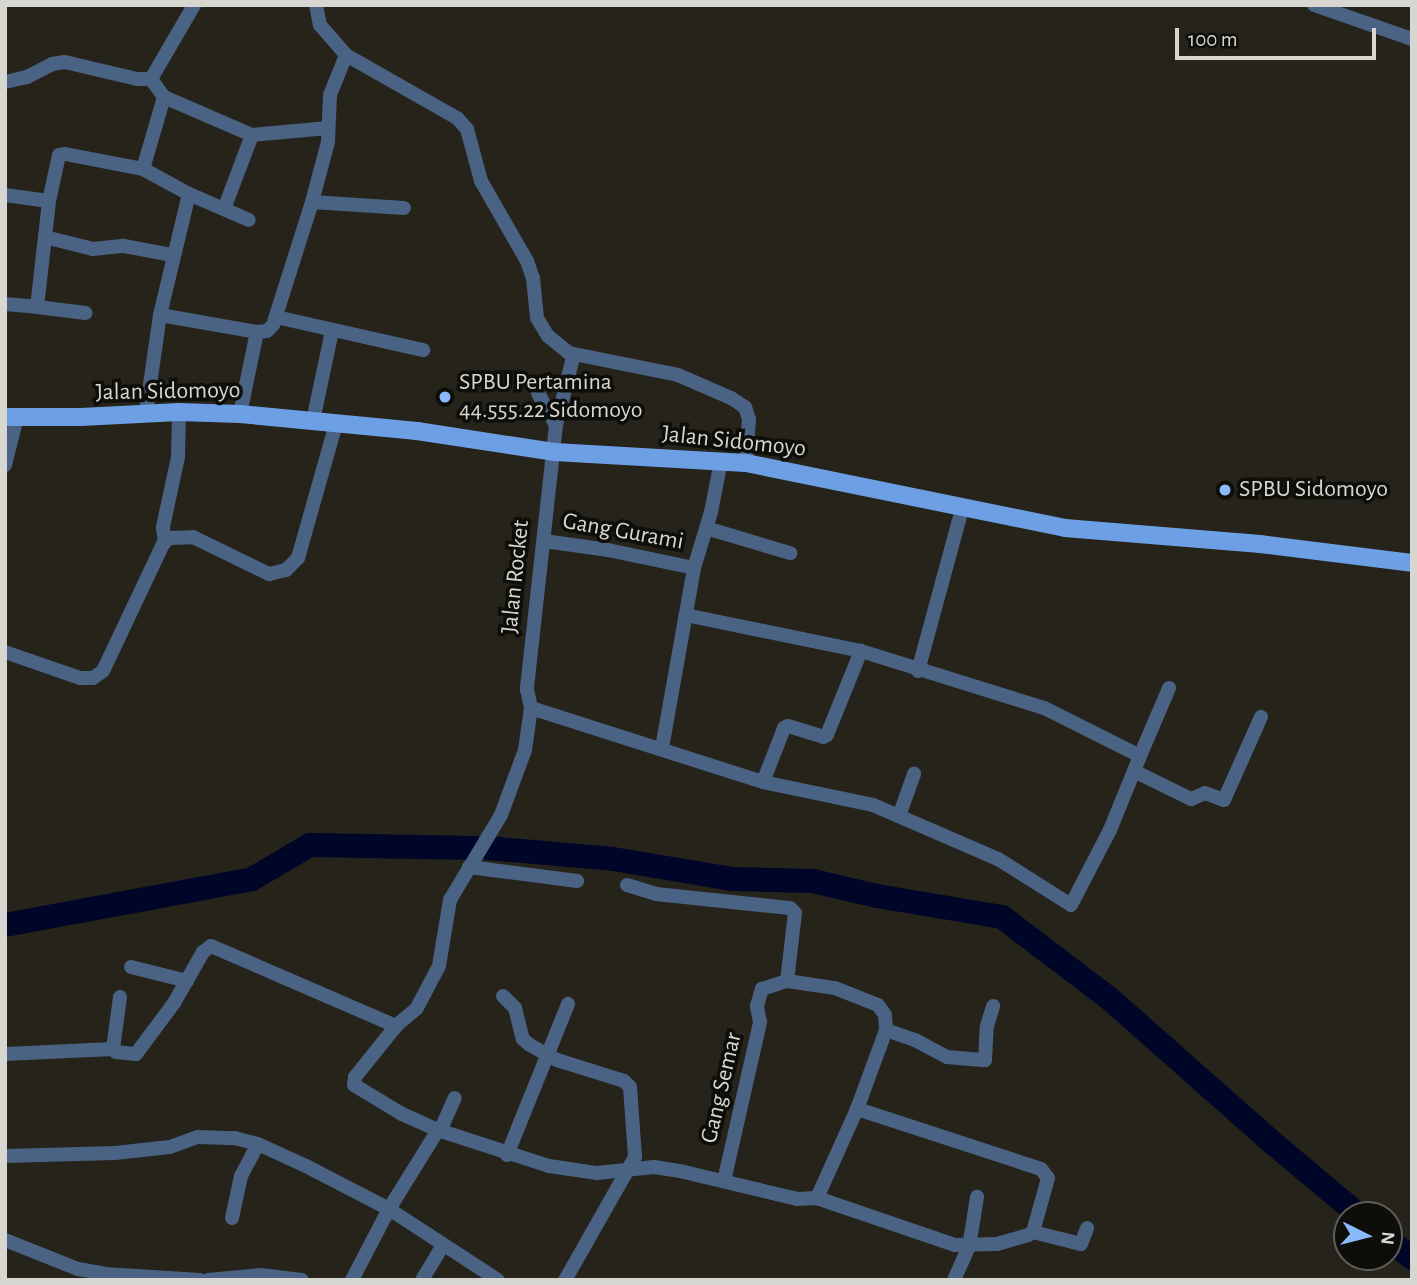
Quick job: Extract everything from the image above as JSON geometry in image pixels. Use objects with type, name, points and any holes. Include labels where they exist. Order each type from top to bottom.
[{"type":"main road","name":"Jalan Sidomoyo","points":[[11,417],[81,417],[146,412],[240,414],[417,431],[551,451],[746,463],[1066,528],[1261,544],[1412,563]]},
{"type":"street","points":[[151,79],[194,5]]},
{"type":"street","points":[[316,5],[320,24],[346,55],[457,118],[467,129],[481,181],[527,261],[533,278],[537,318],[548,336],[574,355],[678,375],[731,398],[745,407],[749,419],[746,463]]},
{"type":"street","points":[[1314,5],[1412,39]]},
{"type":"street","points":[[160,315],[257,332],[267,331],[276,317],[312,202],[328,128],[330,95],[346,55]]},
{"type":"street","points":[[5,82],[27,77],[52,64],[65,62],[137,79],[151,79]]},
{"type":"street","points":[[151,79],[164,97],[252,135],[328,128]]},
{"type":"street","points":[[143,169],[164,97]]},
{"type":"street","points":[[224,209],[252,135]]},
{"type":"street","points":[[37,307],[49,201],[59,155],[65,153],[143,169],[189,194],[250,220]]},
{"type":"street","points":[[146,412],[160,315],[172,255],[189,194]]},
{"type":"street","points":[[5,195],[49,201]]},
{"type":"street","points":[[312,202],[404,208]]},
{"type":"street","points":[[45,237],[93,249],[124,246],[172,255]]},
{"type":"street","points":[[5,304],[86,313]]},
{"type":"street","points":[[276,317],[423,350]]},
{"type":"street","points":[[313,421],[332,331]]},
{"type":"street","points":[[240,414],[257,332]]},
{"type":"street","name":"Jalan Rocket","points":[[439,1130],[359,1091],[354,1085],[355,1077],[396,1026],[416,1009],[439,966],[450,900],[511,796],[525,750],[531,708],[527,689],[551,451],[574,355]]},
{"type":"street","points":[[538,393],[556,425]]},
{"type":"street","points":[[164,542],[163,527],[178,457],[179,412]]},
{"type":"street","points":[[5,465],[11,417]]},
{"type":"street","points":[[5,652],[80,678],[93,678],[103,671],[164,542],[169,538],[193,537],[269,574],[286,570],[298,558],[336,424]]},
{"type":"street","points":[[662,748],[694,568],[721,461]]},
{"type":"street","points":[[918,671],[962,509]]},
{"type":"street","points":[[706,528],[790,553]]},
{"type":"street","name":"Gang Gurami","points":[[544,541],[608,550],[694,568]]},
{"type":"street","points":[[686,615],[861,651],[918,671],[1044,708],[1140,755]]},
{"type":"street","points":[[763,782],[784,728],[788,726],[821,737],[827,735],[861,651]]},
{"type":"street","points":[[531,708],[763,782],[873,805],[998,859],[1071,905],[1082,889],[1169,688]]},
{"type":"street","points":[[1134,771],[1191,799],[1205,793],[1224,800],[1261,717]]},
{"type":"street","points":[[899,816],[914,774]]},
{"type":"street","points":[[470,867],[577,881]]},
{"type":"street","points":[[626,885],[656,894],[790,908],[795,913],[787,981],[835,988],[875,1003],[885,1015],[886,1030],[857,1109],[817,1198]]},
{"type":"street","points":[[5,1054],[113,1049],[116,1052],[140,1052],[207,948],[216,947],[396,1026]]},
{"type":"street","points":[[131,967],[187,981]]},
{"type":"street","name":"Gang Semar","points":[[724,1181],[760,1022],[757,1006],[762,989],[787,981]]},
{"type":"street","points":[[503,996],[517,1013],[523,1039],[547,1056],[629,1084],[635,1157],[565,1280]]},
{"type":"street","points":[[113,1049],[120,997]]},
{"type":"street","points":[[507,1155],[568,1004]]},
{"type":"street","points":[[886,1030],[915,1040],[947,1057],[985,1060],[987,1027],[993,1006]]},
{"type":"street","points":[[352,1280],[389,1209],[439,1130],[455,1098]]},
{"type":"street","points":[[439,1130],[507,1155],[549,1166],[597,1173],[654,1167],[797,1199],[817,1198],[955,1245],[969,1247],[1018,1241],[1033,1231],[1047,1187],[1046,1172],[857,1109]]},
{"type":"street","points":[[5,1156],[115,1153],[170,1147],[212,1136],[258,1144],[389,1209],[499,1280]]},
{"type":"street","points":[[232,1218],[241,1176],[258,1144]]},
{"type":"street","points":[[954,1280],[969,1247],[977,1197]]},
{"type":"street","points":[[1033,1231],[1081,1244],[1087,1228]]},
{"type":"street","points":[[5,1240],[78,1269],[105,1275],[200,1280]]},
{"type":"street","points":[[422,1280],[443,1245]]},
{"type":"street","points":[[208,1280],[261,1275],[302,1280]]},
{"type":"waterway","points":[[5,925],[252,879],[310,845],[475,848]]},
{"type":"waterway","points":[[488,848],[613,859],[732,879],[813,881],[877,896],[1002,917],[1110,999],[1342,1201]]},
{"type":"waterway","points":[[1403,1251],[1412,1258]]},
{"type":"place","name":"SPBU Pertamina 44.555.22 Sidomoyo","points":[[445,397]]},
{"type":"place","name":"SPBU Sidomoyo","points":[[1225,490]]}]
